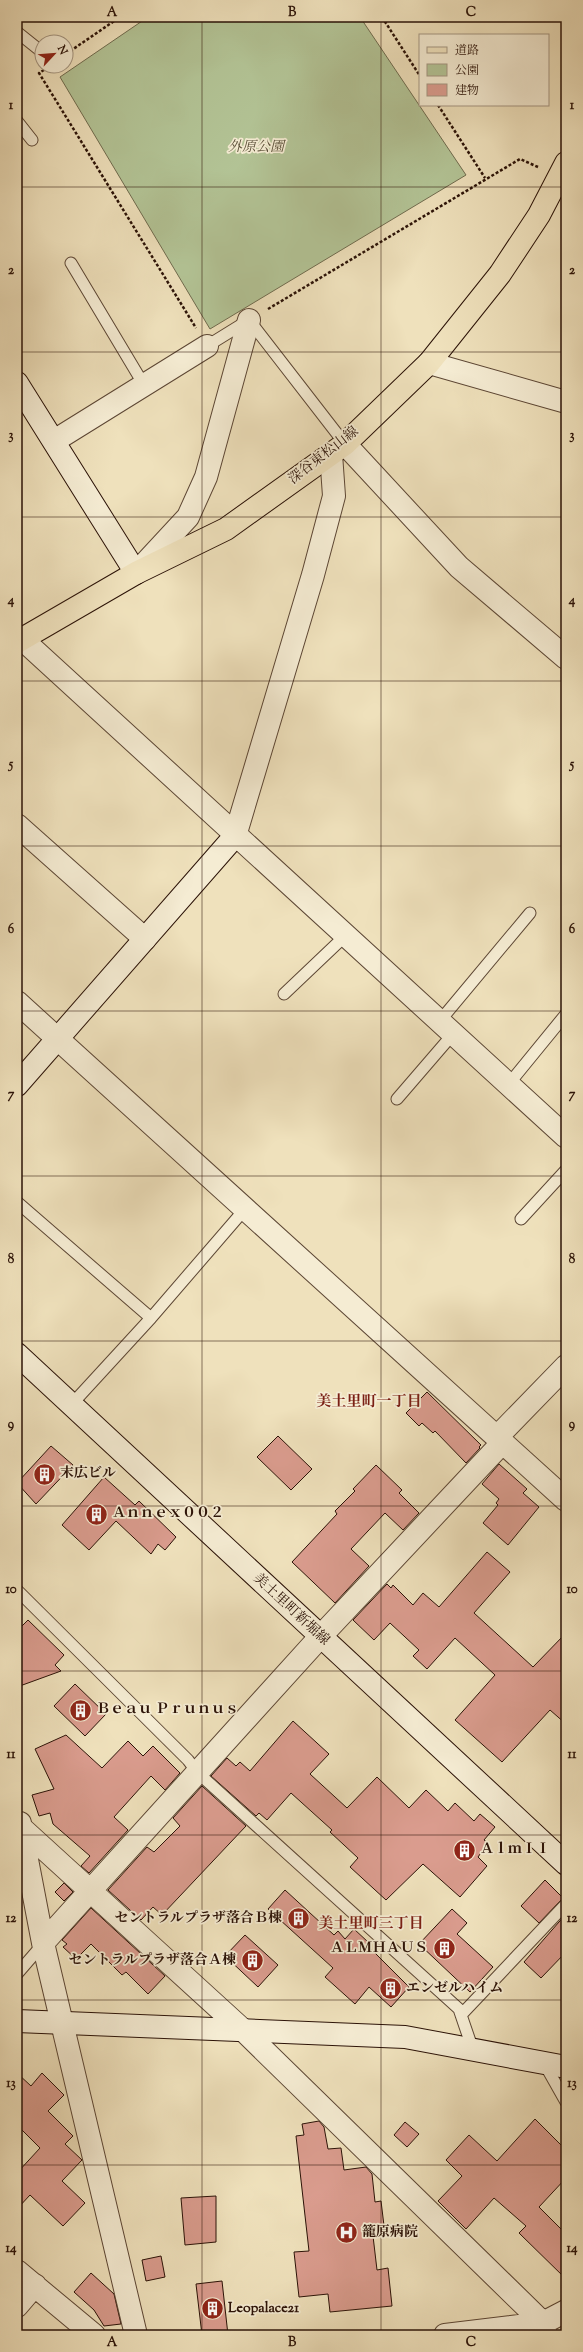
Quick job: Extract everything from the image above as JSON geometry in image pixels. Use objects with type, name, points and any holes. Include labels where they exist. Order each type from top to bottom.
[{"type":"main road","name":"深谷東松山線","points":[[20,641],[136,573],[226,529],[338,449],[429,363],[500,274],[538,215],[562,169]]},
{"type":"street","points":[[17,383],[136,573],[188,517],[206,477],[249,320]]},
{"type":"street","points":[[54,441],[207,346]]},
{"type":"street","points":[[429,363],[566,402]]},
{"type":"street","points":[[338,449],[459,567],[566,658]]},
{"type":"street","points":[[17,1085],[235,836],[313,575],[334,496],[338,449]]},
{"type":"street","points":[[20,641],[566,1137]]},
{"type":"street","points":[[17,825],[145,939]]},
{"type":"street","points":[[17,1002],[566,1500]]},
{"type":"street","name":"美土里町新堀線","points":[[17,1354],[566,1864]]},
{"type":"street","points":[[44,1943],[197,1772],[566,1366]]},
{"type":"street","points":[[18,1820],[91,1890],[244,2031],[544,2329]]},
{"type":"street","points":[[18,1820],[44,1943],[136,2335]]},
{"type":"street","points":[[17,2021],[405,2037],[566,2067]]},
{"type":"street","points":[[17,2271],[94,2335]]},
{"type":"street","points":[[17,2306],[35,2285]]},
{"type":"street","points":[[445,2335],[544,2329],[566,2311]]},
{"type":"lane","points":[[17,32],[34,46]]},
{"type":"lane","points":[[17,121],[32,140]]},
{"type":"lane","points":[[71,263],[144,385]]},
{"type":"lane","points":[[207,346],[249,320],[338,449]]},
{"type":"lane","points":[[397,1099],[446,1028],[530,913]]},
{"type":"lane","points":[[284,994],[345,936]]},
{"type":"lane","points":[[508,1085],[566,1014]]},
{"type":"lane","points":[[521,1219],[566,1170]]},
{"type":"lane","points":[[17,1202],[151,1318]]},
{"type":"lane","points":[[72,1404],[151,1318],[245,1209]]},
{"type":"lane","points":[[17,1590],[188,1760],[197,1772],[459,2009],[473,2050]]},
{"type":"lane","points":[[461,2015],[566,1904]]},
{"type":"lane","points":[[17,1974],[44,1943]]},
{"type":"lane","points":[[544,2063],[566,2102]]},
{"type":"path","points":[[74,49],[120,17]]},
{"type":"path","points":[[382,17],[419,74]]},
{"type":"path","points":[[40,74],[207,346]]},
{"type":"path","points":[[439,106],[485,178]]},
{"type":"path","points":[[249,320],[485,178],[520,159],[562,169]]},
{"type":"green space","name":"外原公園","points":[[148,17],[360,17],[466,175],[210,329],[60,77],[64,74],[74,74],[74,67]]},
{"type":"building","points":[[427,1392],[481,1445],[466,1463],[435,1431],[433,1433],[422,1423],[419,1426],[406,1413]]},
{"type":"building","points":[[278,1436],[312,1469],[291,1490],[257,1457]]},
{"type":"building","name":"末広ビル","points":[[51,1446],[73,1465],[36,1504],[17,1483]]},
{"type":"building","points":[[499,1464],[527,1489],[523,1493],[539,1507],[508,1545],[483,1523],[498,1505],[496,1503],[499,1499],[482,1484]]},
{"type":"building","points":[[376,1465],[402,1490],[399,1493],[419,1513],[403,1530],[385,1513],[351,1549],[369,1566],[335,1603],[292,1562],[337,1514],[335,1511],[355,1491],[353,1489]]},
{"type":"building","name":"Ａｎｎｅｘ００２","points":[[104,1477],[135,1505],[139,1501],[176,1537],[165,1550],[158,1544],[151,1554],[116,1521],[89,1550],[62,1525]]},
{"type":"building","points":[[487,1552],[510,1572],[474,1613],[533,1667],[566,1633],[566,1724],[550,1710],[502,1762],[455,1720],[495,1675],[455,1638],[427,1669],[413,1656],[419,1650],[390,1623],[374,1640],[353,1620],[387,1584],[391,1588],[393,1585],[413,1605],[423,1593],[439,1607]]},
{"type":"building","points":[[28,1620],[64,1655],[55,1665],[61,1671],[17,1687],[17,1631]]},
{"type":"building","name":"Ｂｅａｕ Ｐｒｕｎｕｓ","points":[[75,1684],[106,1714],[85,1736],[54,1706]]},
{"type":"building","points":[[293,1721],[329,1754],[310,1774],[347,1808],[377,1777],[409,1808],[426,1790],[448,1811],[455,1803],[474,1821],[480,1814],[495,1827],[484,1840],[488,1843],[478,1857],[487,1866],[460,1897],[423,1864],[386,1900],[350,1867],[358,1858],[330,1832],[332,1830],[291,1793],[267,1820],[259,1813],[256,1816],[211,1776],[227,1758],[236,1766],[240,1762],[250,1771]]},
{"type":"building","points":[[66,1735],[102,1768],[128,1741],[143,1756],[153,1746],[180,1773],[165,1790],[151,1776],[114,1817],[128,1830],[89,1873],[81,1866],[90,1856],[53,1824],[50,1813],[39,1816],[32,1795],[54,1789],[35,1749]]},
{"type":"building","points":[[202,1786],[246,1826],[162,1915],[153,1907],[141,1920],[108,1890],[147,1847],[154,1852],[180,1826],[173,1818]]},
{"type":"building","points":[[545,1880],[563,1898],[539,1923],[521,1906]]},
{"type":"building","points":[[64,1883],[73,1892],[64,1901],[55,1892]]},
{"type":"building","points":[[285,1890],[334,1935],[338,1931],[345,1939],[354,1929],[368,1942],[366,1944],[409,1987],[391,2007],[369,1987],[355,2004],[325,1977],[333,1968],[268,1909]]},
{"type":"building","points":[[91,1908],[165,1976],[148,1994],[126,1972],[122,1975],[91,1944],[76,1959],[63,1947],[67,1944],[62,1940]]},
{"type":"building","name":"ＡＬＭＨＡＵＳ","points":[[452,1909],[467,1923],[457,1934],[493,1967],[470,1992],[419,1944]]},
{"type":"building","points":[[566,1914],[566,1952],[541,1978],[524,1962]]},
{"type":"building","name":"セントラルプラザ落合Ａ棟","points":[[245,1935],[278,1965],[258,1987],[225,1956]]},
{"type":"building","points":[[17,2073],[31,2086],[42,2073],[64,2095],[48,2111],[73,2136],[65,2144],[82,2160],[62,2181],[85,2203],[63,2226],[30,2195],[17,2209],[17,2173],[40,2148],[17,2125]]},
{"type":"building","points":[[535,2119],[566,2150],[566,2178],[539,2207],[566,2234],[566,2279],[519,2233],[526,2226],[494,2198],[466,2229],[438,2201],[462,2176],[446,2160],[469,2135],[497,2161]]},
{"type":"building","name":"籠原病院","points":[[319,2121],[324,2127],[328,2149],[341,2148],[344,2170],[366,2167],[372,2174],[375,2202],[381,2201],[385,2234],[373,2236],[377,2270],[388,2268],[392,2306],[330,2312],[328,2294],[299,2297],[294,2252],[309,2251],[296,2136],[304,2135],[302,2124]]},
{"type":"building","points":[[405,2122],[419,2134],[407,2147],[394,2135]]},
{"type":"building","points":[[216,2196],[216,2242],[185,2245],[181,2198]]},
{"type":"building","points":[[161,2256],[165,2277],[146,2281],[142,2260]]},
{"type":"building","points":[[91,2273],[114,2294],[121,2324],[104,2326],[94,2310],[74,2292]]},
{"type":"building","name":"Leopalace21","points":[[222,2281],[228,2335],[202,2335],[196,2284]]},
{"type":"place","name":"末広ビル","points":[[45,1474]]},
{"type":"place","name":"Ａｎｎｅｘ００２","points":[[97,1514]]},
{"type":"place","name":"Ｂｅａｕ Ｐｒｕｎｕｓ","points":[[80,1710]]},
{"type":"place","name":"ＡｌｍＩＩ","points":[[465,1850]]},
{"type":"place","name":"セントラルプラザ落合Ｂ棟","points":[[298,1919]]},
{"type":"place","name":"ＡＬＭＨＡＵＳ","points":[[444,1949]]},
{"type":"place","name":"セントラルプラザ落合Ａ棟","points":[[252,1961]]},
{"type":"place","name":"エンゼルハイム","points":[[391,1989]]},
{"type":"place","name":"籠原病院","points":[[347,2233]]},
{"type":"place","name":"Leopalace21","points":[[212,2309]]},
{"type":"district","name":"美土里町一丁目","points":[[369,1402]]},
{"type":"district","name":"美土里町三丁目","points":[[371,1924]]}]
